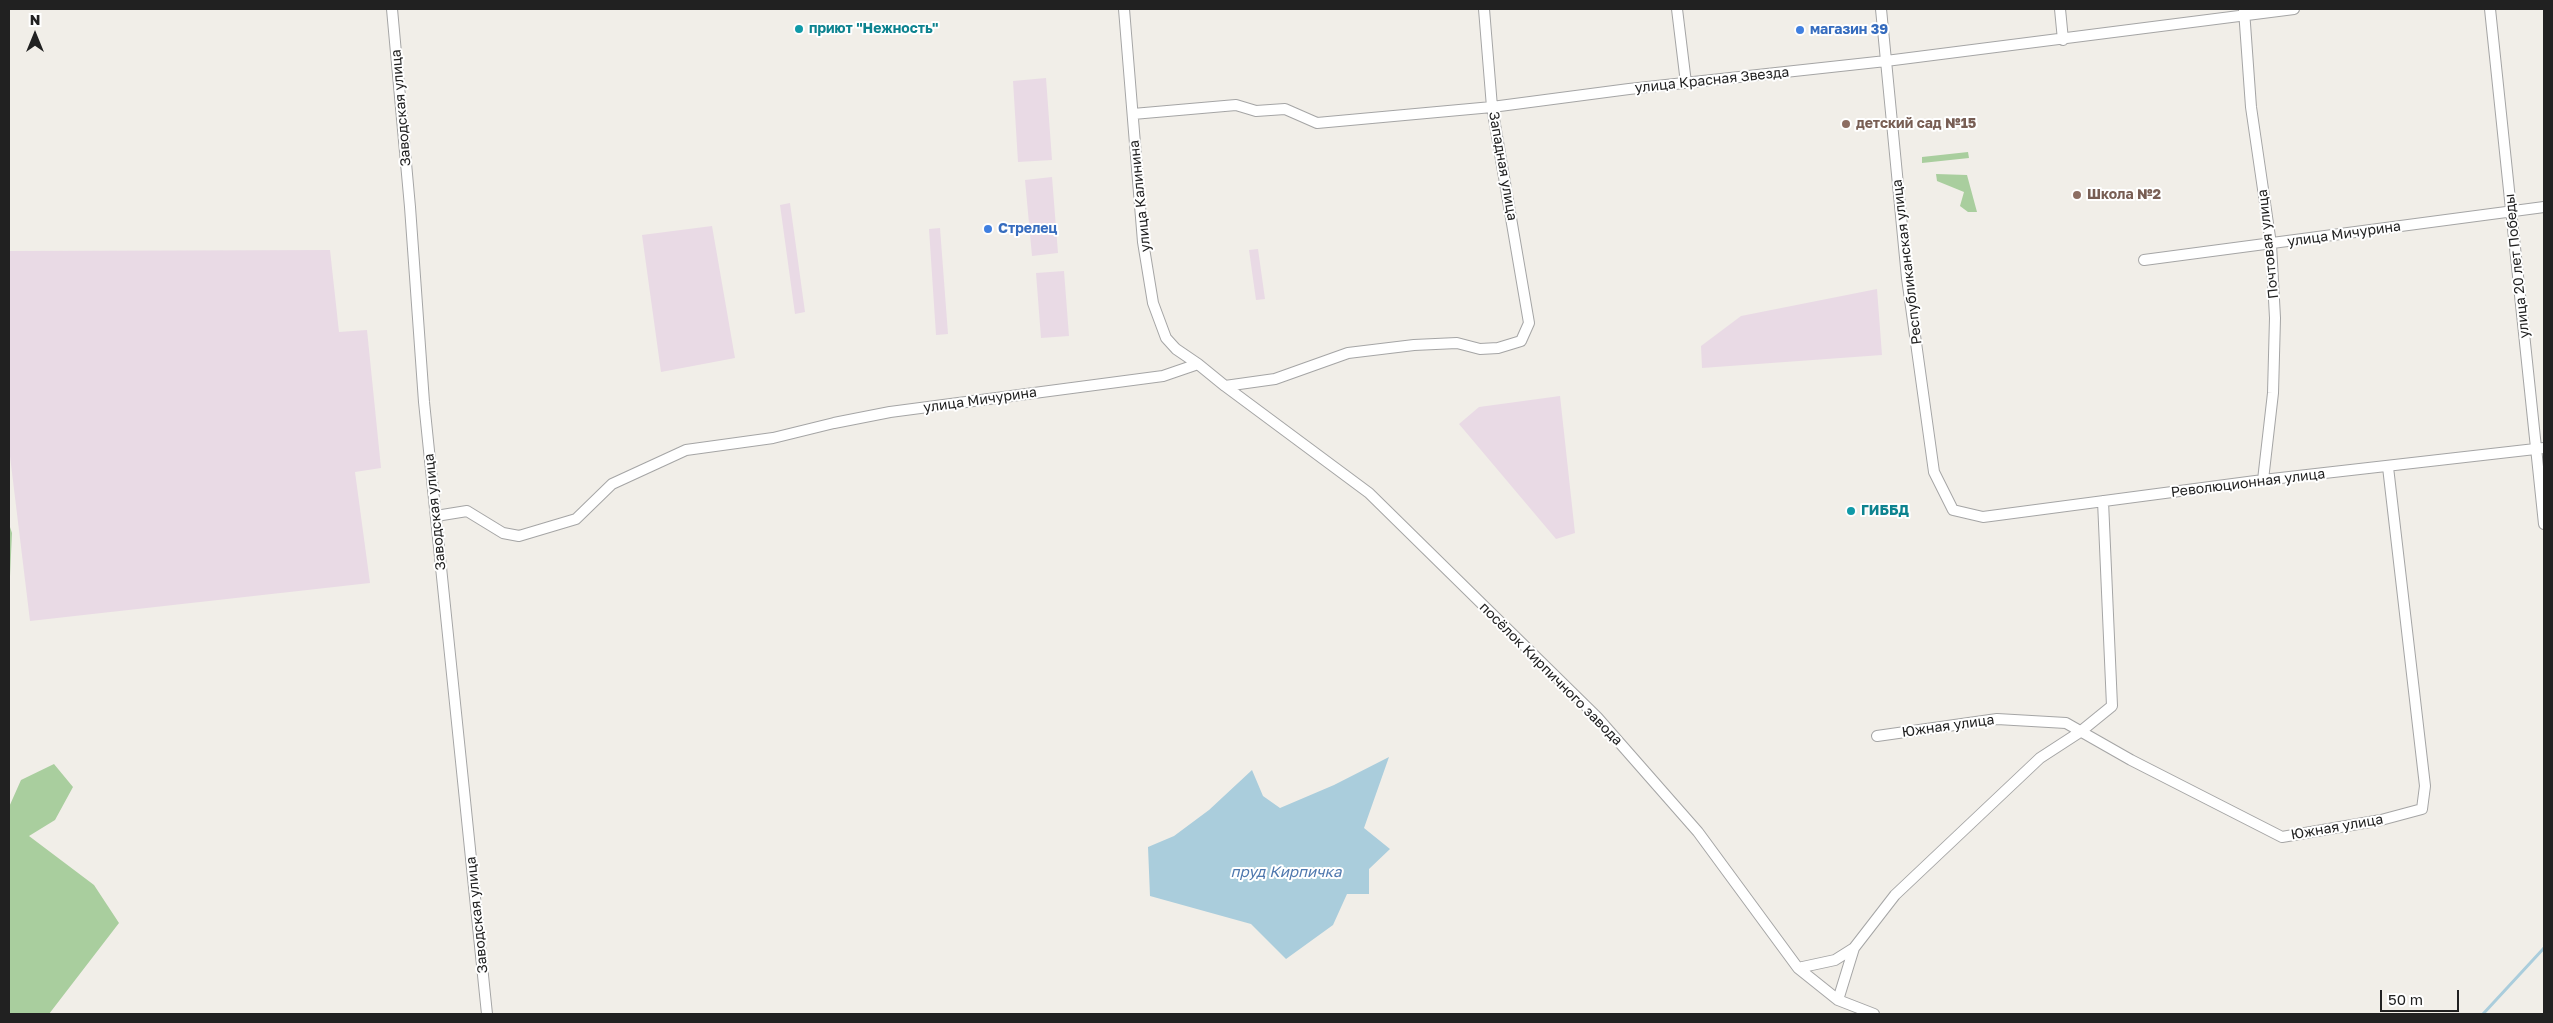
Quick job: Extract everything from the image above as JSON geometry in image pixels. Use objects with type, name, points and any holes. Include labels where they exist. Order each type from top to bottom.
[{"type":"street","name":"Заводская улица","points":[[392,9],[410,207],[424,402],[487,1014]]},
{"type":"street","name":"улица Калинина","points":[[1124,9],[1144,242],[1153,303],[1166,338],[1176,349],[1198,364]]},
{"type":"street","name":"Западная улица","points":[[1225,386],[1276,379],[1348,353],[1457,342],[1480,348],[1498,348],[1522,341],[1529,323],[1492,107],[1484,9]]},
{"type":"street","points":[[1677,9],[1686,83]]},
{"type":"street","name":"Республиканская улица","points":[[1881,9],[1907,278],[1934,472],[1952,510]]},
{"type":"street","points":[[2060,9],[2063,40]]},
{"type":"street","name":"улица Красная Звезда","points":[[1133,114],[1236,105],[1256,111],[1285,109],[1317,123],[1492,107],[2063,40],[2076,36],[2244,12],[2294,9]]},
{"type":"street","name":"улица 20 лет Победы","points":[[2490,9],[2511,211],[2540,449],[2544,524]]},
{"type":"street","name":"Почтовая улица","points":[[2244,12],[2251,107],[2271,244],[2275,318],[2273,393],[2263,480]]},
{"type":"street","name":"улица Мичурина","points":[[2144,260],[2544,207]]},
{"type":"street","name":"улица Мичурина","points":[[436,516],[467,511],[503,533],[519,536],[576,519],[612,484],[686,450],[774,438],[834,423],[890,412],[1163,376],[1198,364]]},
{"type":"street","points":[[1198,364],[1225,386]]},
{"type":"street","name":"посёлок Кирпичного завода","points":[[1225,386],[1369,493],[1597,717],[1698,832],[1798,968],[1838,1000],[1874,1014]]},
{"type":"street","name":"Революционная улица","points":[[1952,510],[1983,516],[2263,480],[2540,449]]},
{"type":"street","name":"Южная улица","points":[[1877,736],[1997,719],[2066,723],[2131,760],[2282,837],[2381,820],[2422,809],[2425,786],[2388,466]]},
{"type":"street","points":[[1798,968],[1835,960],[1854,948],[1890,901],[1920,869],[2040,758],[2080,732],[2112,706],[2102,501]]},
{"type":"street","points":[[1838,1000],[1854,948]]},
{"type":"shaded area","points":[[1046,78],[1052,160],[1018,162],[1013,81]]},
{"type":"shaded area","points":[[1052,177],[1058,253],[1032,256],[1025,180]]},
{"type":"shaded area","points":[[790,203],[805,312],[795,314],[780,205]]},
{"type":"shaded area","points":[[712,226],[735,358],[661,372],[642,235]]},
{"type":"shaded area","points":[[940,228],[948,334],[936,335],[929,229]]},
{"type":"shaded area","points":[[1258,249],[1265,299],[1256,300],[1249,250]]},
{"type":"shaded area","points":[[330,250],[339,332],[367,330],[381,468],[355,472],[370,583],[30,621],[9,448],[9,251]]},
{"type":"shaded area","points":[[1064,271],[1069,336],[1041,338],[1036,273]]},
{"type":"shaded area","points":[[1877,289],[1882,355],[1702,368],[1701,346],[1741,316]]},
{"type":"shaded area","points":[[1560,396],[1575,533],[1556,539],[1459,424],[1479,407]]},
{"type":"green space","points":[[1968,152],[1969,158],[1922,163],[1922,157]]},
{"type":"green space","points":[[1936,174],[1967,175],[1977,212],[1968,212],[1960,206],[1964,192],[1937,181]]},
{"type":"green space","points":[[9,524],[12,533],[9,598]]},
{"type":"green space","points":[[54,764],[73,787],[55,820],[29,836],[94,885],[119,923],[49,1014],[9,1014],[9,807],[21,780]]},
{"type":"water","name":"пруд Кирпичка","points":[[1389,757],[1364,828],[1390,849],[1369,869],[1369,894],[1347,894],[1333,925],[1286,959],[1251,924],[1150,896],[1148,847],[1174,836],[1209,810],[1252,770],[1263,796],[1280,808],[1334,785]]},
{"type":"waterway","points":[[2483,1014],[2544,948]]},
{"type":"place","name":"приют \"Нежность\"","points":[[799,29]]},
{"type":"place","name":"магазин 39","points":[[1800,30]]},
{"type":"place","name":"детский сад №15","points":[[1846,124]]},
{"type":"place","name":"Школа №2","points":[[2077,195]]},
{"type":"place","name":"Стрелец","points":[[988,229]]},
{"type":"place","name":"ГИББД","points":[[1851,511]]}]
